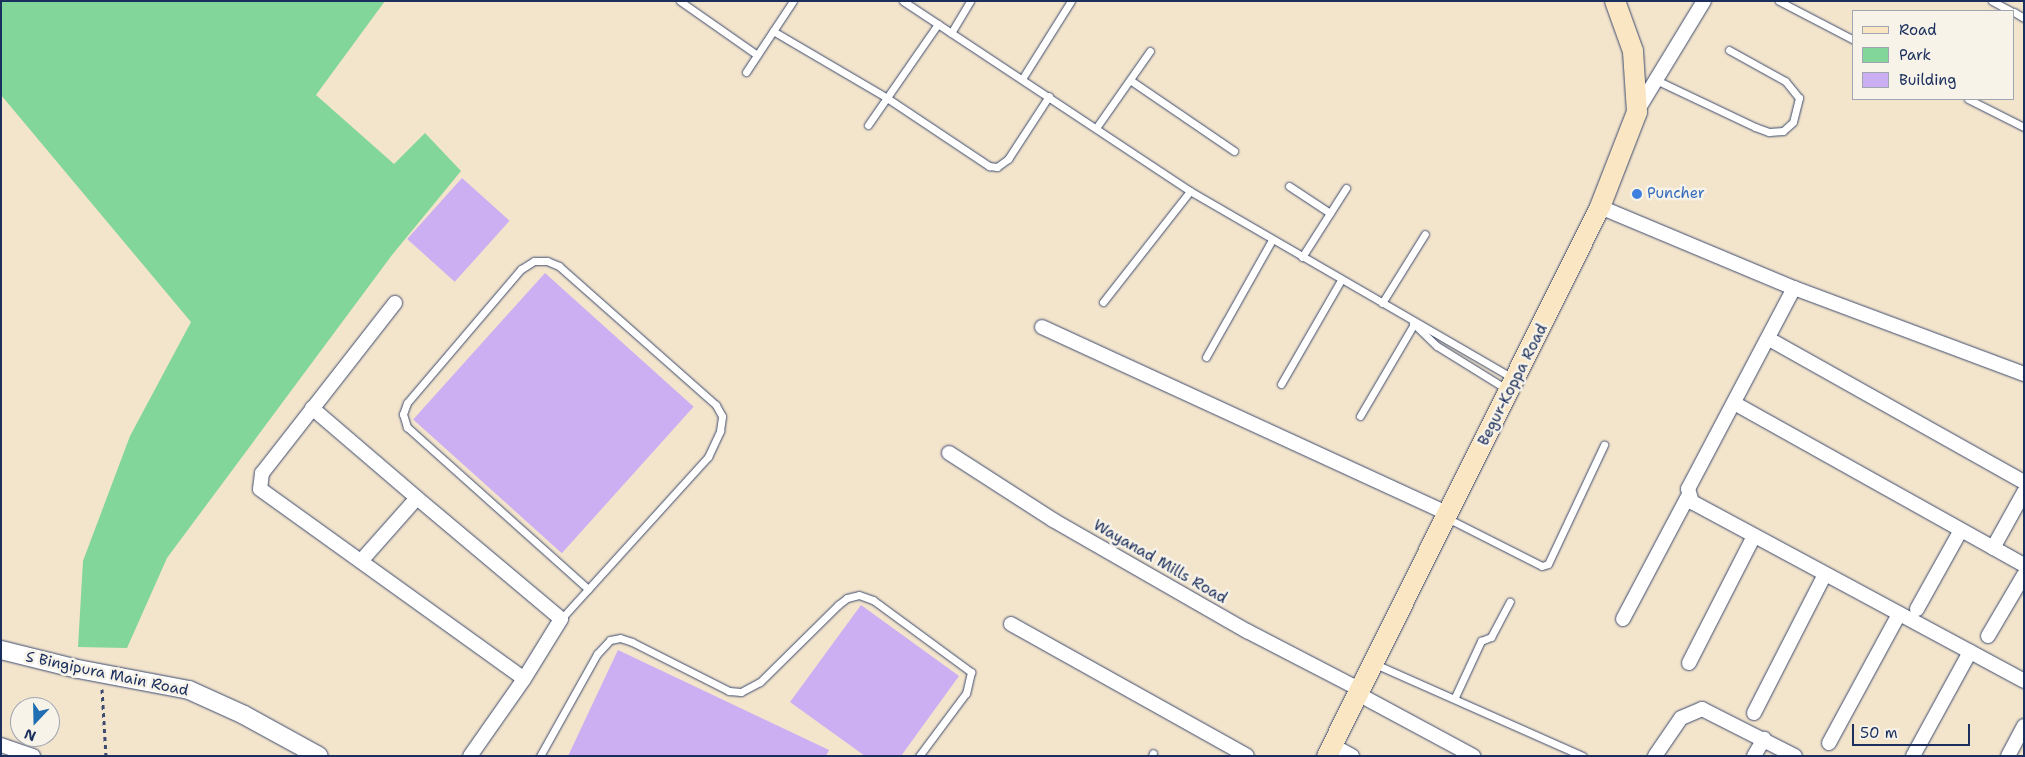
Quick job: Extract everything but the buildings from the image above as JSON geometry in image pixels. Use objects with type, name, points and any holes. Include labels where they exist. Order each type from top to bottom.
[{"type":"main road","name":"Begur-Koppa Road","points":[[1330,750],[1600,207],[1637,112],[1633,51],[1615,1]]},
{"type":"street","points":[[1637,112],[1704,1]]},
{"type":"street","points":[[1600,207],[1794,288],[2024,374]]},
{"type":"street","points":[[1623,620],[1688,496],[1688,489],[1769,339],[1794,288]]},
{"type":"street","points":[[395,303],[262,474],[260,490],[524,679]]},
{"type":"street","points":[[1042,327],[1447,516]]},
{"type":"street","points":[[1769,339],[2024,482]]},
{"type":"street","points":[[1734,403],[2024,565]]},
{"type":"street","points":[[312,408],[561,619],[524,679],[470,756]]},
{"type":"street","name":"Wayanad Mills Road","points":[[949,453],[1061,525],[1473,756]]},
{"type":"street","points":[[1993,548],[2024,492]]},
{"type":"street","points":[[1688,496],[1692,502],[2024,681]]},
{"type":"street","points":[[361,562],[417,498]]},
{"type":"street","points":[[1917,610],[1961,530]]},
{"type":"street","points":[[1689,663],[1754,536]]},
{"type":"street","points":[[1754,713],[1825,574]]},
{"type":"street","points":[[1988,636],[2024,575]]},
{"type":"street","points":[[1829,743],[1900,614]]},
{"type":"street","points":[[1011,624],[1247,756]]},
{"type":"street","name":"S Bingipura Main Road","points":[[1,650],[101,673],[189,690],[244,715],[319,756]]},
{"type":"street","points":[[1913,756],[1970,652]]},
{"type":"street","points":[[1655,756],[1681,718],[1702,709],[1795,756]]},
{"type":"street","points":[[2008,756],[2024,726]]},
{"type":"street","points":[[1754,756],[1764,739]]},
{"type":"street","points":[[1,745],[33,756]]},
{"type":"street","points":[[1330,750],[1352,756]]},
{"type":"lane","points":[[680,1],[757,54]]},
{"type":"lane","points":[[746,72],[793,1]]},
{"type":"lane","points":[[903,1],[1190,191],[1407,318],[1512,385]]},
{"type":"lane","points":[[951,32],[970,1]]},
{"type":"lane","points":[[1022,79],[1072,1]]},
{"type":"lane","points":[[1779,1],[1852,39]]},
{"type":"lane","points":[[1992,1],[2009,10]]},
{"type":"lane","points":[[868,125],[938,24]]},
{"type":"lane","points":[[773,31],[887,98],[989,166],[997,166],[1008,159],[1049,96]]},
{"type":"lane","points":[[1656,80],[1755,127],[1769,132],[1783,131],[1793,122],[1799,98],[1785,80],[1729,50]]},
{"type":"lane","points":[[1096,128],[1150,51]]},
{"type":"lane","points":[[1130,80],[1234,151]]},
{"type":"lane","points":[[1970,100],[2024,127]]},
{"type":"lane","points":[[1289,186],[1330,213]]},
{"type":"lane","points":[[1302,257],[1346,188]]},
{"type":"lane","points":[[1103,302],[1190,191]]},
{"type":"lane","points":[[1382,303],[1425,234]]},
{"type":"lane","points":[[1206,357],[1272,240]]},
{"type":"lane","points":[[561,619],[708,457],[720,431],[722,416],[716,405],[559,266],[547,261],[534,261],[521,268],[407,404],[403,414],[408,427],[588,589]]},
{"type":"lane","points":[[1281,384],[1341,280]]},
{"type":"lane","points":[[1407,318],[1437,346],[1512,385]]},
{"type":"lane","points":[[1360,416],[1414,324]]},
{"type":"lane","points":[[1447,516],[1542,566],[1548,564],[1604,445]]},
{"type":"lane","points":[[540,756],[597,654],[610,640],[620,638],[632,642],[730,691],[741,692],[760,682],[842,602],[859,595],[873,600],[970,672],[966,693],[919,756]]},
{"type":"lane","points":[[1455,697],[1480,641],[1491,637],[1510,602]]},
{"type":"lane","points":[[1374,664],[1455,697],[1583,756]]},
{"type":"path","points":[[101,673],[106,756]]},
{"type":"green space","points":[[1,1],[385,1],[316,95],[394,164],[425,133],[461,171],[392,255],[167,558],[127,648],[78,647],[83,561],[130,436],[191,322],[1,95]]},
{"type":"place","name":"Puncher","points":[[1637,194]]}]
